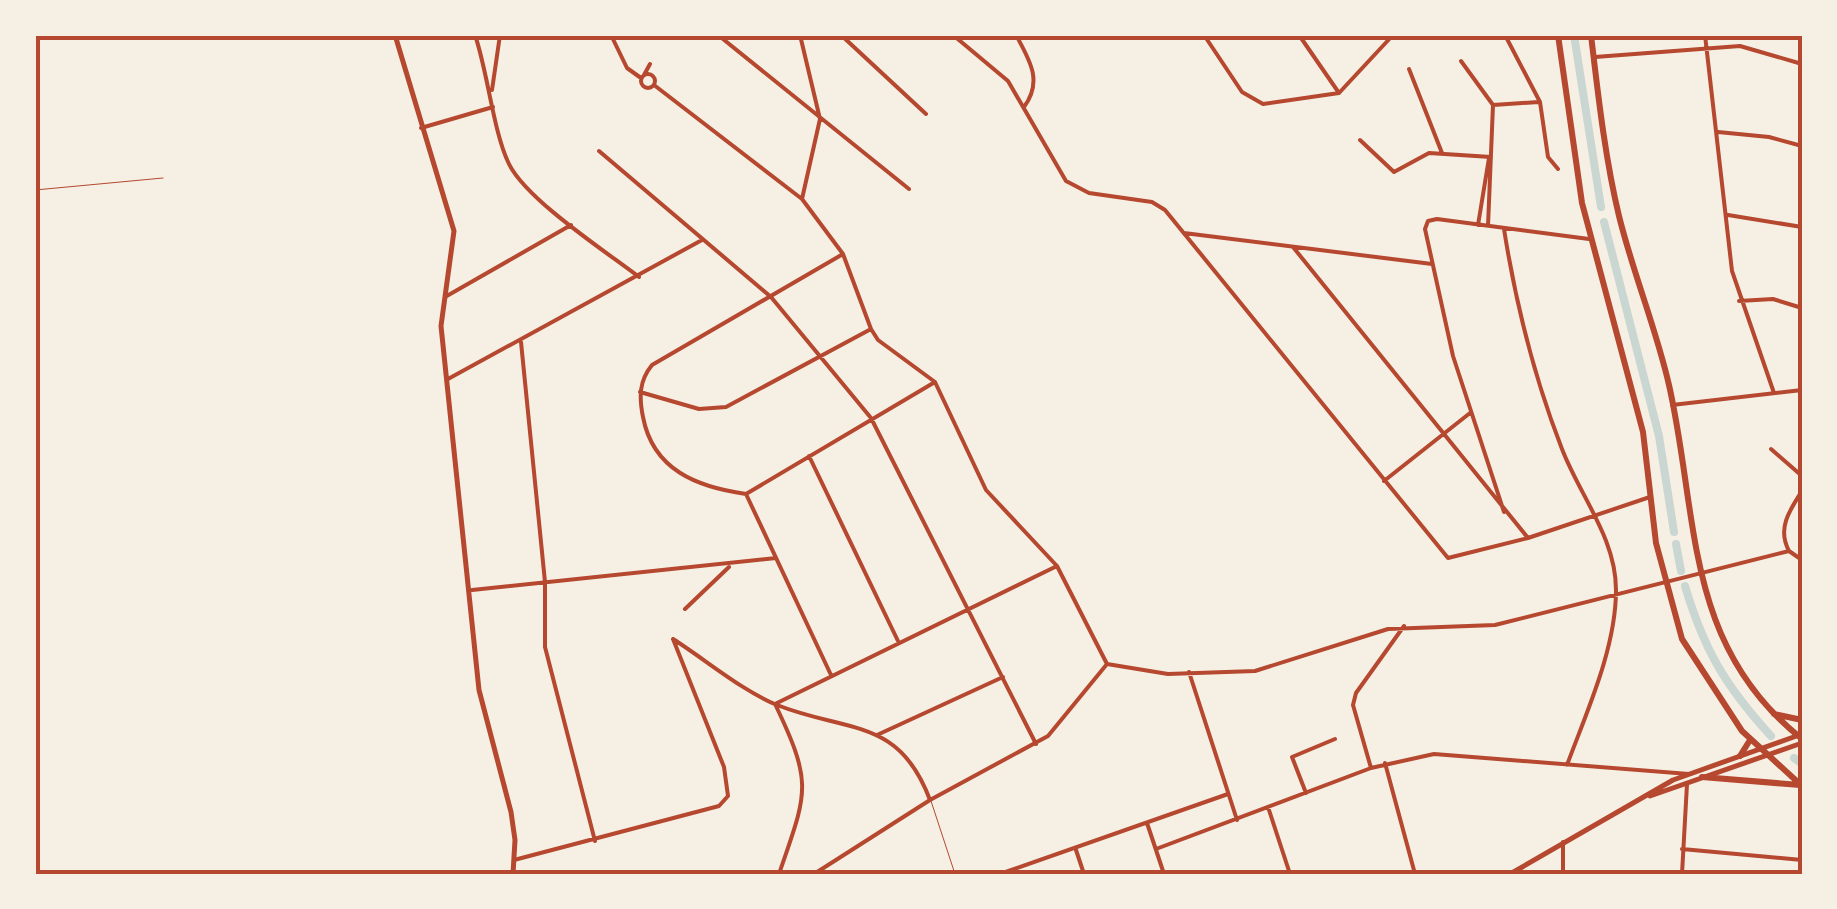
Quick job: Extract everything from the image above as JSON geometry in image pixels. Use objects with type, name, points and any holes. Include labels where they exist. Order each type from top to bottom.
[{"type":"main road","points":[[1558,35],[1569,126],[1591,240],[1643,432],[1665,582],[1682,639],[1750,739],[1801,785]]},
{"type":"main road","points":[[1591,35],[1618,214],[1672,405],[1698,572],[1724,644],[1772,714],[1801,738]]},
{"type":"main road","points":[[1772,714],[1802,720]]},
{"type":"main road","points":[[1740,756],[1750,747],[1750,739]]},
{"type":"main road","points":[[1702,777],[1801,785]]},
{"type":"street","points":[[394,35],[454,231],[441,326],[472,590],[479,690],[510,812],[512,874]]},
{"type":"street","points":[[475,35],[492,90],[504,153],[513,172],[571,225],[639,277]]},
{"type":"street","points":[[492,90],[495,45],[500,35]]},
{"type":"street","points":[[611,35],[627,68],[643,76],[654,76],[654,85]]},
{"type":"street","points":[[718,35],[909,189]]},
{"type":"street","points":[[800,35],[820,118],[802,199]]},
{"type":"street","points":[[841,35],[926,114]]},
{"type":"street","points":[[953,35],[1008,82],[1058,172],[1078,189],[1160,205],[1448,558],[1528,538],[1650,496]]},
{"type":"street","points":[[1016,35],[1034,74],[1034,87],[1024,107]]},
{"type":"street","points":[[1204,35],[1251,101],[1284,104],[1339,93],[1393,35]]},
{"type":"street","points":[[1299,35],[1339,93]]},
{"type":"street","points":[[1505,35],[1540,102],[1548,157],[1558,169]]},
{"type":"street","points":[[1704,35],[1739,300],[1774,393]]},
{"type":"street","points":[[1594,57],[1740,46],[1802,64]]},
{"type":"street","points":[[1462,61],[1494,105],[1488,226]]},
{"type":"street","points":[[650,64],[643,76],[644,86],[654,85],[802,199],[844,254],[871,330],[878,340],[935,382],[986,490],[1057,566],[1107,664]]},
{"type":"street","points":[[1409,70],[1442,153]]},
{"type":"street","points":[[1494,105],[1540,102]]},
{"type":"street","points":[[420,128],[495,106]]},
{"type":"street","points":[[1716,132],[1769,137],[1802,146]]},
{"type":"street","points":[[1360,140],[1394,172],[1429,153],[1490,156]]},
{"type":"street","points":[[599,151],[771,297],[871,418],[1036,744]]},
{"type":"street","points":[[1478,225],[1490,156]]},
{"type":"street","points":[[1726,214],[1802,227]]},
{"type":"street","points":[[1504,512],[1470,413],[1425,229],[1428,220],[1591,240]]},
{"type":"street","points":[[444,298],[571,225]]},
{"type":"street","points":[[1504,229],[1519,315],[1540,390],[1613,554],[1616,593],[1600,672],[1568,766]]},
{"type":"street","points":[[1184,233],[1432,264]]},
{"type":"street","points":[[448,380],[704,239]]},
{"type":"street","points":[[1293,247],[1528,538]]},
{"type":"street","points":[[844,254],[658,358],[645,373],[640,392],[649,442],[662,461],[705,486],[746,494],[935,382]]},
{"type":"street","points":[[1739,300],[1773,299],[1802,308]]},
{"type":"street","points":[[640,392],[698,409],[726,407],[871,330]]},
{"type":"street","points":[[522,342],[545,582],[546,648],[594,841]]},
{"type":"street","points":[[1672,405],[1802,390]]},
{"type":"street","points":[[1384,481],[1470,413]]},
{"type":"street","points":[[1771,448],[1802,476]]},
{"type":"street","points":[[809,455],[898,641]]},
{"type":"street","points":[[1802,491],[1785,520],[1783,540],[1802,560]]},
{"type":"street","points":[[746,494],[831,675]]},
{"type":"street","points":[[1107,664],[1142,672],[1255,671],[1405,626],[1495,626],[1790,551]]},
{"type":"street","points":[[472,590],[776,558]]},
{"type":"street","points":[[686,609],[731,565]]},
{"type":"street","points":[[775,704],[1057,566]]},
{"type":"street","points":[[1371,768],[1353,706],[1356,694],[1405,626]]},
{"type":"street","points":[[514,860],[720,806],[728,796],[724,767],[673,639],[775,704],[877,735],[904,750],[918,767],[930,800]]},
{"type":"street","points":[[814,874],[930,800],[1048,736],[1107,664]]},
{"type":"street","points":[[1189,672],[1237,820]]},
{"type":"street","points":[[877,735],[1003,676]]},
{"type":"street","points":[[775,704],[799,754],[805,787],[804,806],[780,874]]},
{"type":"street","points":[[1633,802],[1801,738]]},
{"type":"street","points":[[1306,793],[1292,757],[1335,739]]},
{"type":"street","points":[[1510,874],[1688,774],[1763,752]]},
{"type":"street","points":[[1156,849],[1385,763],[1434,754],[1688,774]]},
{"type":"street","points":[[1385,763],[1415,874]]},
{"type":"street","points":[[1682,874],[1687,782]]},
{"type":"street","points":[[1000,874],[1228,794]]},
{"type":"street","points":[[1268,807],[1290,874]]},
{"type":"street","points":[[1147,823],[1164,874]]},
{"type":"street","points":[[1563,842],[1563,874]]},
{"type":"street","points":[[1075,849],[1084,874]]},
{"type":"street","points":[[1682,850],[1802,860]]},
{"type":"lane","points":[[35,190],[163,178]]},
{"type":"lane","points":[[930,800],[956,874]]},
{"type":"waterway","points":[[1574,35],[1601,207]]},
{"type":"waterway","points":[[1604,222],[1659,436],[1674,532]]},
{"type":"waterway","points":[[1676,544],[1681,571]]},
{"type":"waterway","points":[[1685,586],[1718,667],[1771,736]]},
{"type":"waterway","points":[[1794,758],[1802,764]]}]
